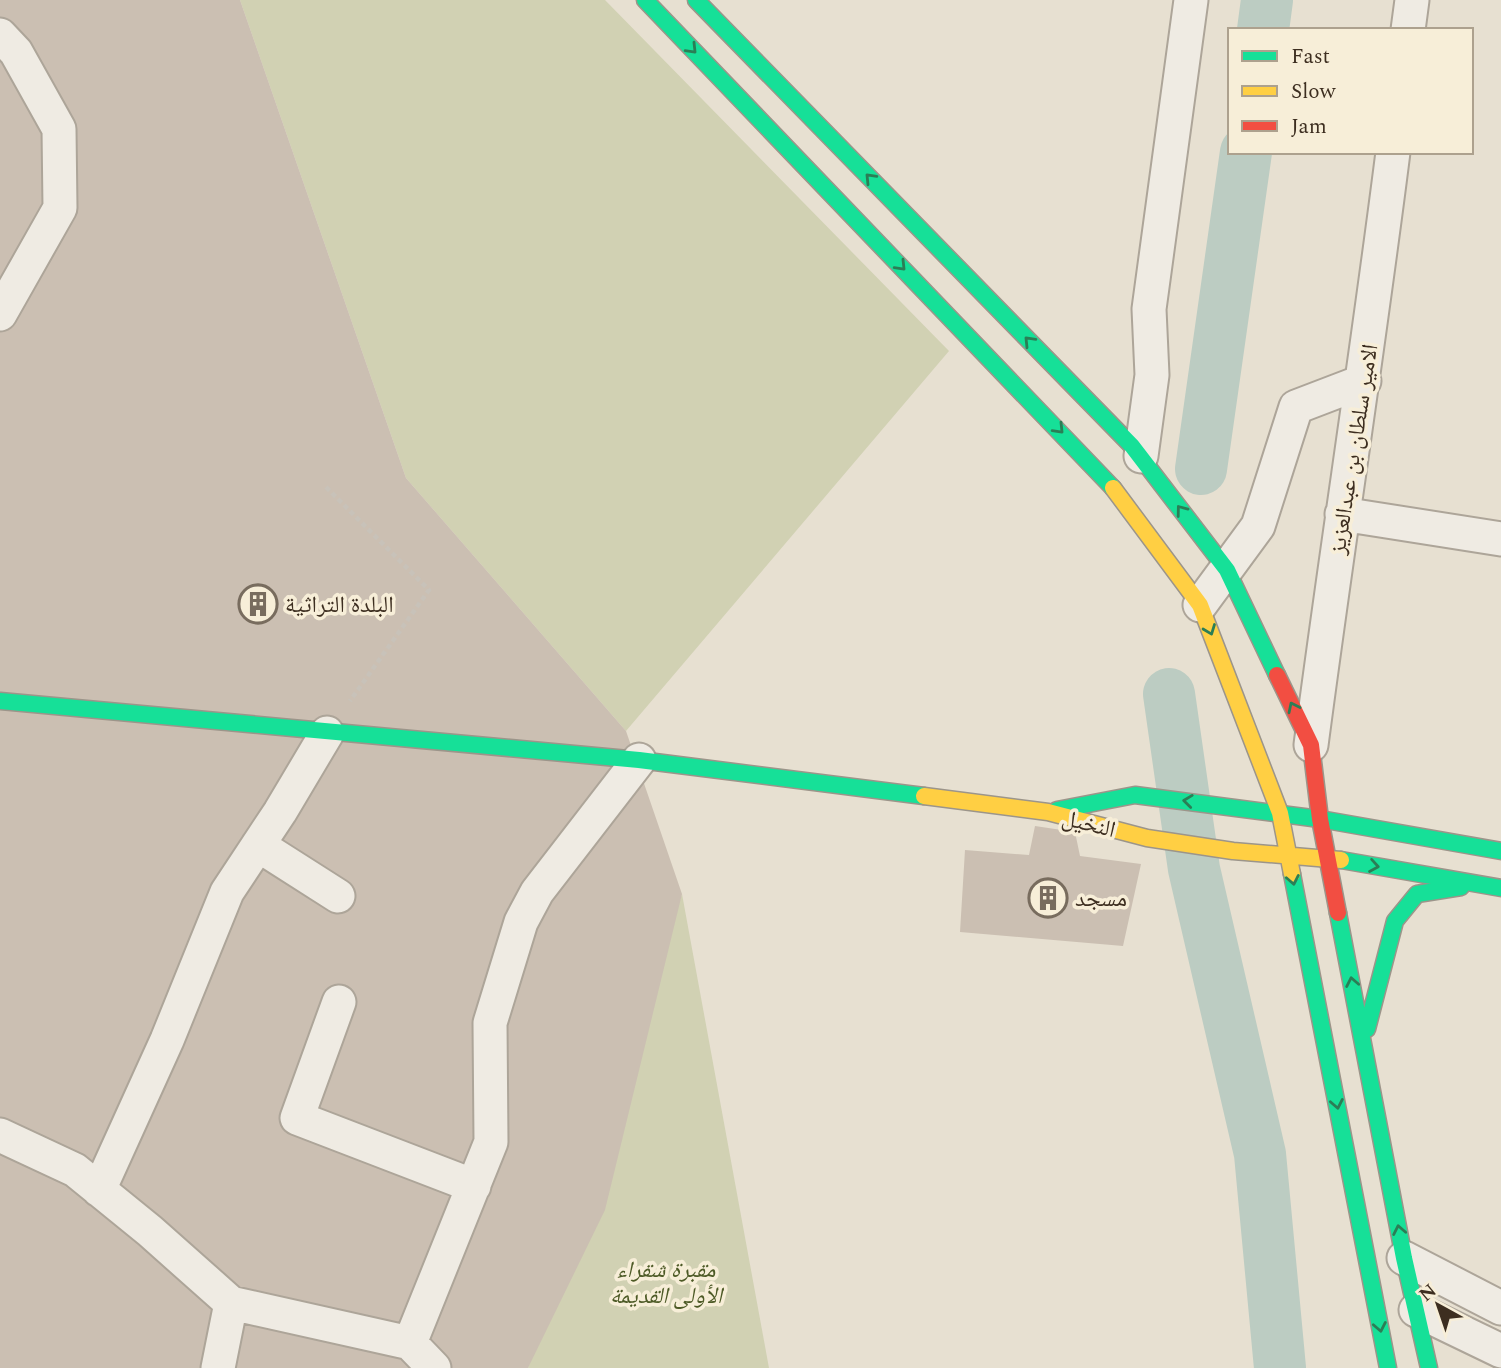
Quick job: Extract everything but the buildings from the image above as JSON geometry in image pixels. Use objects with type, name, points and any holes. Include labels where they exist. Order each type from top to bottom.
[{"type":"street","points":[[645,0],[1102,473],[1200,605],[1280,813],[1388,1368]]},
{"type":"street","points":[[696,0],[1141,456],[1227,570],[1311,745],[1328,858],[1404,1258],[1429,1368]]},
{"type":"street","points":[[1141,456],[1152,375],[1149,309],[1191,0]]},
{"type":"street","points":[[1408,28],[1412,0]]},
{"type":"street","points":[[0,314],[60,208],[59,129],[16,52],[2,40]]},
{"type":"street","name":"الامير سلطان بن عبدالعزيز","points":[[1311,745],[1342,514],[1364,381],[1393,154]]},
{"type":"street","points":[[1200,605],[1258,526],[1296,407],[1364,381]]},
{"type":"street","points":[[1342,514],[1501,539]]},
{"type":"street","points":[[0,701],[639,760],[1048,812]]},
{"type":"street","points":[[99,1189],[167,1040],[227,892],[327,733]]},
{"type":"street","points":[[410,1343],[491,1142],[490,1023],[521,922],[537,892],[639,760]]},
{"type":"street","name":"النخيل","points":[[1048,812],[1135,795],[1321,819],[1501,851]]},
{"type":"street","name":"النخيل","points":[[1048,812],[1147,838],[1233,851],[1328,858],[1501,888]]},
{"type":"street","points":[[258,845],[338,896]]},
{"type":"street","points":[[1364,1045],[1378,975],[1395,921],[1417,894],[1478,884]]},
{"type":"street","points":[[339,1002],[297,1118],[474,1186]]},
{"type":"street","points":[[0,1135],[75,1170],[231,1303],[410,1343],[434,1368]]},
{"type":"street","points":[[1404,1258],[1501,1308]]},
{"type":"street","points":[[218,1368],[231,1303]]},
{"type":"street","points":[[1416,1310],[1501,1351]]},
{"type":"path","points":[[326,487],[429,590],[327,733]]},
{"type":"green space","points":[[240,0],[605,0],[949,351],[626,731],[406,478]]},
{"type":"green space","name":"مقبرة شقراء الأولى القديمة","points":[[682,894],[769,1368],[528,1368]]},
{"type":"waterway","points":[[1263,28],[1267,0]]},
{"type":"waterway","points":[[1201,469],[1246,154]]},
{"type":"waterway","points":[[1169,694],[1194,869],[1260,1154],[1280,1368]]},
{"type":"traffic: fast","points":[[645,0],[1113,488]]},
{"type":"traffic: fast","points":[[696,0],[1132,446],[1227,570],[1277,675]]},
{"type":"traffic: fast","points":[[0,701],[639,760],[924,796]]},
{"type":"traffic: fast","points":[[1057,810],[1135,795],[1320,819],[1501,851]]},
{"type":"traffic: fast","points":[[1341,860],[1501,888]]},
{"type":"traffic: fast","points":[[1292,874],[1388,1368]]},
{"type":"traffic: fast","points":[[1367,1029],[1395,921],[1417,894],[1461,887]]},
{"type":"traffic: fast","points":[[1338,913],[1404,1258],[1429,1368]]},
{"type":"traffic: slow","points":[[1113,488],[1200,605],[1280,813],[1292,874]]},
{"type":"traffic: slow","points":[[924,796],[1048,812],[1147,838],[1233,851],[1341,860]]},
{"type":"traffic: jam","points":[[1277,675],[1311,745],[1320,819],[1338,913]]},
{"type":"place","name":"البلدة التراثية","points":[[258,604]]},
{"type":"place","name":"مسجد","points":[[1048,898]]}]
